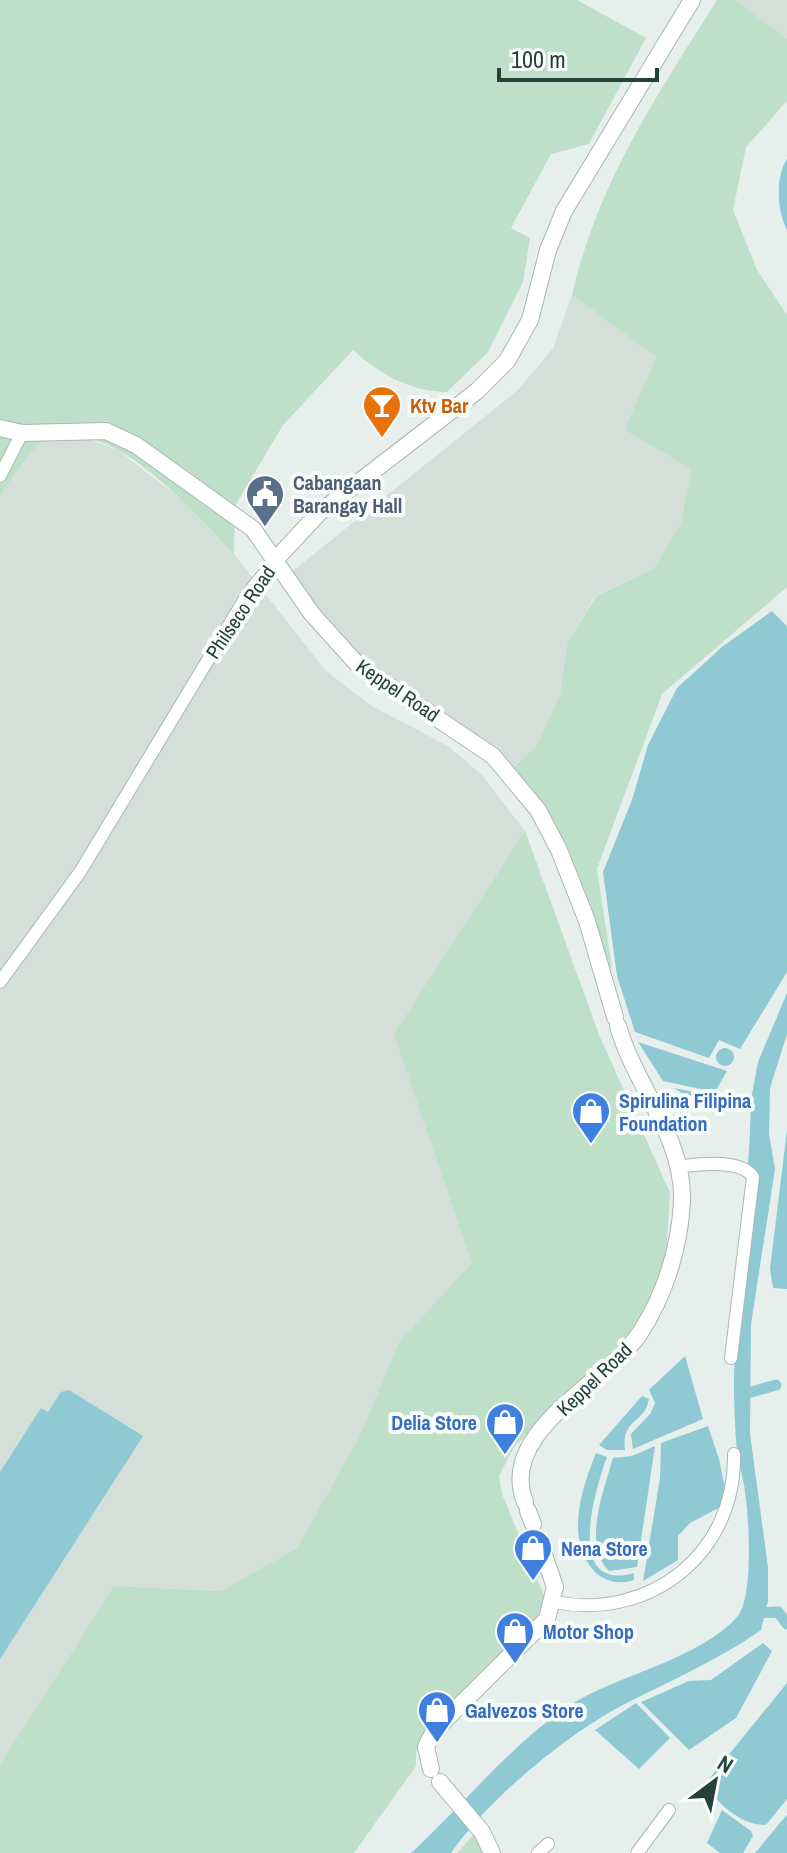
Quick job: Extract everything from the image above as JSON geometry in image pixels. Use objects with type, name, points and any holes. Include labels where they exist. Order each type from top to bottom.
[{"type":"street","name":"Philseco Road","points":[[0,982],[80,872],[241,604],[277,558],[320,512],[466,400],[507,361],[530,320],[548,250],[564,211],[692,0]]},
{"type":"street","name":"Keppel Road","points":[[0,428],[22,433],[98,430],[121,436],[242,518],[277,558],[312,614],[358,665],[477,742],[521,788],[555,842],[575,889],[616,1022],[678,1167],[679,1226],[669,1268],[640,1333],[621,1356],[531,1442],[519,1477],[554,1583],[554,1602]]},
{"type":"street","points":[[0,476],[22,433]]},
{"type":"street","points":[[678,1167],[710,1164],[745,1169],[753,1177],[731,1358]]},
{"type":"street","points":[[492,1853],[476,1825],[439,1779],[426,1747],[434,1731],[543,1624],[554,1602],[583,1606],[609,1604],[634,1597],[678,1577],[698,1556],[726,1513],[733,1485],[734,1454]]},
{"type":"street","points":[[637,1853],[669,1810]]},
{"type":"shaded area","points":[[736,0],[787,0],[787,39]]},
{"type":"shaded area","points":[[572,295],[656,357],[624,430],[691,469],[681,523],[653,569],[595,596],[567,644],[560,695],[536,748],[508,771],[388,687],[284,578],[517,391],[553,348]]},
{"type":"shaded area","points":[[79,436],[118,450],[182,500],[234,554],[325,670],[370,705],[448,746],[482,775],[525,831],[599,1035],[670,1193],[629,1334],[399,1342],[360,1435],[297,1548],[221,1591],[114,1586],[0,1764],[0,496],[27,457],[46,437]]},
{"type":"green space","points":[[0,0],[577,0],[646,38],[589,144],[551,154],[511,228],[530,238],[523,282],[488,352],[447,392],[407,385],[374,367],[353,350],[283,425],[235,506],[234,554],[154,476],[119,450],[95,440],[46,437],[27,457],[0,496]]},
{"type":"green space","points":[[717,0],[736,0],[787,39],[787,101],[746,147],[733,210],[757,270],[787,315],[787,587],[662,694],[597,869],[612,968],[596,982],[557,842],[508,772],[536,747],[560,695],[567,644],[596,596],[653,569],[681,523],[691,469],[624,430],[656,357],[572,295],[583,254],[613,178],[651,106]]},
{"type":"green space","points":[[525,831],[599,1035],[670,1193],[666,1261],[652,1296],[629,1334],[514,1447],[499,1476],[502,1494],[546,1600],[539,1621],[430,1732],[416,1752],[416,1766],[354,1853],[0,1853],[0,1764],[114,1586],[221,1591],[297,1548],[360,1435],[399,1342],[472,1263],[394,1034]]},
{"type":"green space","points":[[475,1833],[486,1853],[457,1853]]},
{"type":"water","points":[[787,159],[787,230],[779,194]]},
{"type":"water","points":[[772,611],[787,626],[787,972],[740,1049],[719,1040],[709,1058],[635,1032],[617,976],[603,872],[632,800],[648,745],[677,688],[722,647]]},
{"type":"water","points":[[787,993],[787,1034],[770,1088],[769,1133],[775,1169],[751,1324],[750,1434],[768,1567],[768,1601],[761,1630],[576,1734],[506,1791],[451,1853],[411,1853],[515,1750],[559,1712],[600,1689],[704,1643],[737,1617],[742,1607],[748,1576],[749,1538],[737,1451],[734,1363],[751,1099],[758,1062]]},
{"type":"water","points":[[638,1042],[727,1071],[715,1092],[663,1081]]},
{"type":"water","points":[[725,1048],[734,1057],[725,1066],[716,1057]]},
{"type":"water","points":[[674,1088],[713,1096],[705,1108]]},
{"type":"water","points":[[787,1130],[787,1289],[773,1288],[770,1269]]},
{"type":"water","points":[[685,1356],[703,1419],[633,1449],[631,1434],[650,1414],[655,1403],[649,1390]]},
{"type":"water","points":[[69,1390],[143,1436],[0,1659],[0,1472],[41,1408],[48,1412],[61,1392]]},
{"type":"water","points":[[642,1396],[649,1399],[647,1407],[626,1432],[625,1450],[607,1450],[599,1445]]},
{"type":"water","points":[[708,1426],[728,1503],[690,1523],[678,1536],[678,1560],[643,1581],[660,1478],[661,1443]]},
{"type":"water","points":[[655,1446],[637,1567],[609,1571],[601,1560],[596,1532],[613,1458],[632,1456]]},
{"type":"water","points":[[596,1453],[607,1457],[592,1513],[592,1554],[599,1568],[612,1575],[634,1573],[634,1580],[610,1581],[601,1576],[593,1570],[582,1550],[578,1526],[580,1507]]},
{"type":"water","points":[[763,1643],[772,1651],[736,1718],[689,1750],[641,1702],[689,1681],[711,1680]]},
{"type":"water","points":[[787,1683],[787,1799],[766,1825],[757,1824],[741,1819],[721,1803],[709,1791],[709,1779]]},
{"type":"water","points":[[636,1703],[670,1738],[639,1769],[595,1730]]},
{"type":"water","points":[[722,1810],[751,1831],[753,1836],[743,1853],[720,1853],[707,1843]]},
{"type":"water","points":[[787,1815],[787,1853],[755,1853],[785,1817]]},
{"type":"waterway","points":[[744,1394],[776,1385]]},
{"type":"waterway","points":[[757,1613],[778,1612],[787,1624]]},
{"type":"place","name":"Ktv Bar","points":[[382,439]]},
{"type":"place","name":"Cabangaan Barangay Hall","points":[[265,528]]},
{"type":"place","name":"Spirulina Filipina Foundation","points":[[591,1145]]},
{"type":"place","name":"Delia Store","points":[[505,1456]]},
{"type":"place","name":"Nena Store","points":[[533,1582]]},
{"type":"place","name":"Motor Shop","points":[[515,1665]]},
{"type":"place","name":"Galvezos Store","points":[[437,1744]]}]
